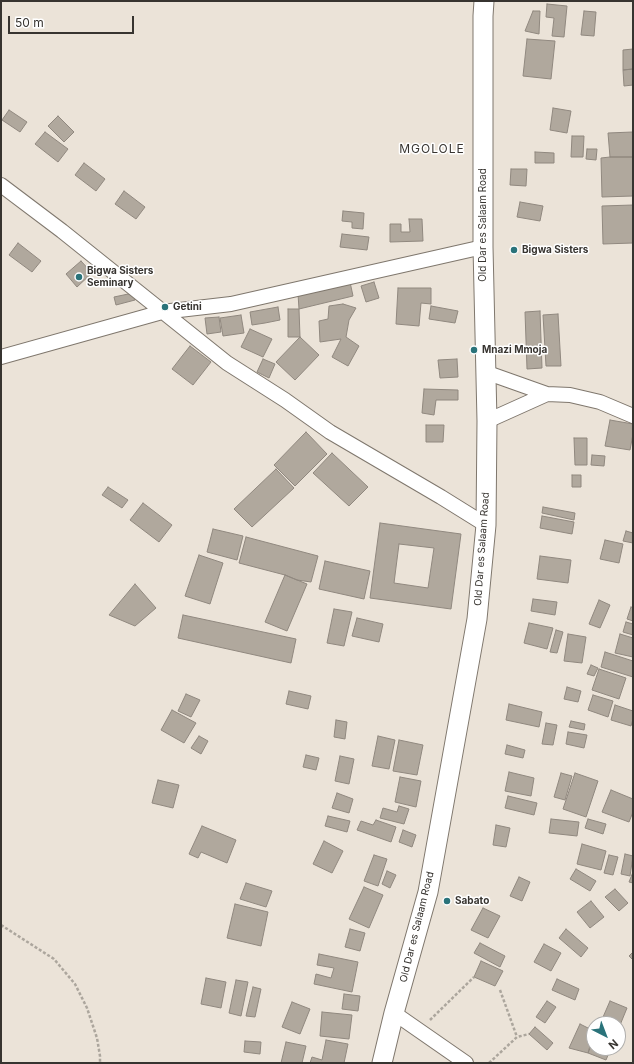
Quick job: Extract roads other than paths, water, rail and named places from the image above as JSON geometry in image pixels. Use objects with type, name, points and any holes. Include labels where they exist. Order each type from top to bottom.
[{"type":"street","name":"Old Dar es Salaam Road","points":[[382,1063],[394,1013],[428,892],[477,619],[486,525],[487,421],[483,248],[484,1]]},
{"type":"street","points":[[1,185],[62,231],[227,363],[285,400],[330,432],[486,525]]},
{"type":"street","points":[[1,357],[162,312],[231,304],[483,248]]},
{"type":"street","points":[[485,372],[547,394],[570,395],[600,402],[633,416]]},
{"type":"street","points":[[487,421],[547,394]]},
{"type":"street","points":[[394,1013],[466,1063]]},
{"type":"place","name":"Bigwa Sisters","points":[[514,250]]},
{"type":"place","name":"Bigwa Sisters Seminary","points":[[79,277]]},
{"type":"place","name":"Getini","points":[[165,307]]},
{"type":"place","name":"Mnazi Mmoja","points":[[474,350]]},
{"type":"place","name":"Sabato","points":[[447,901]]},
{"type":"district","name":"MGOLOLE","points":[[432,149]]}]
